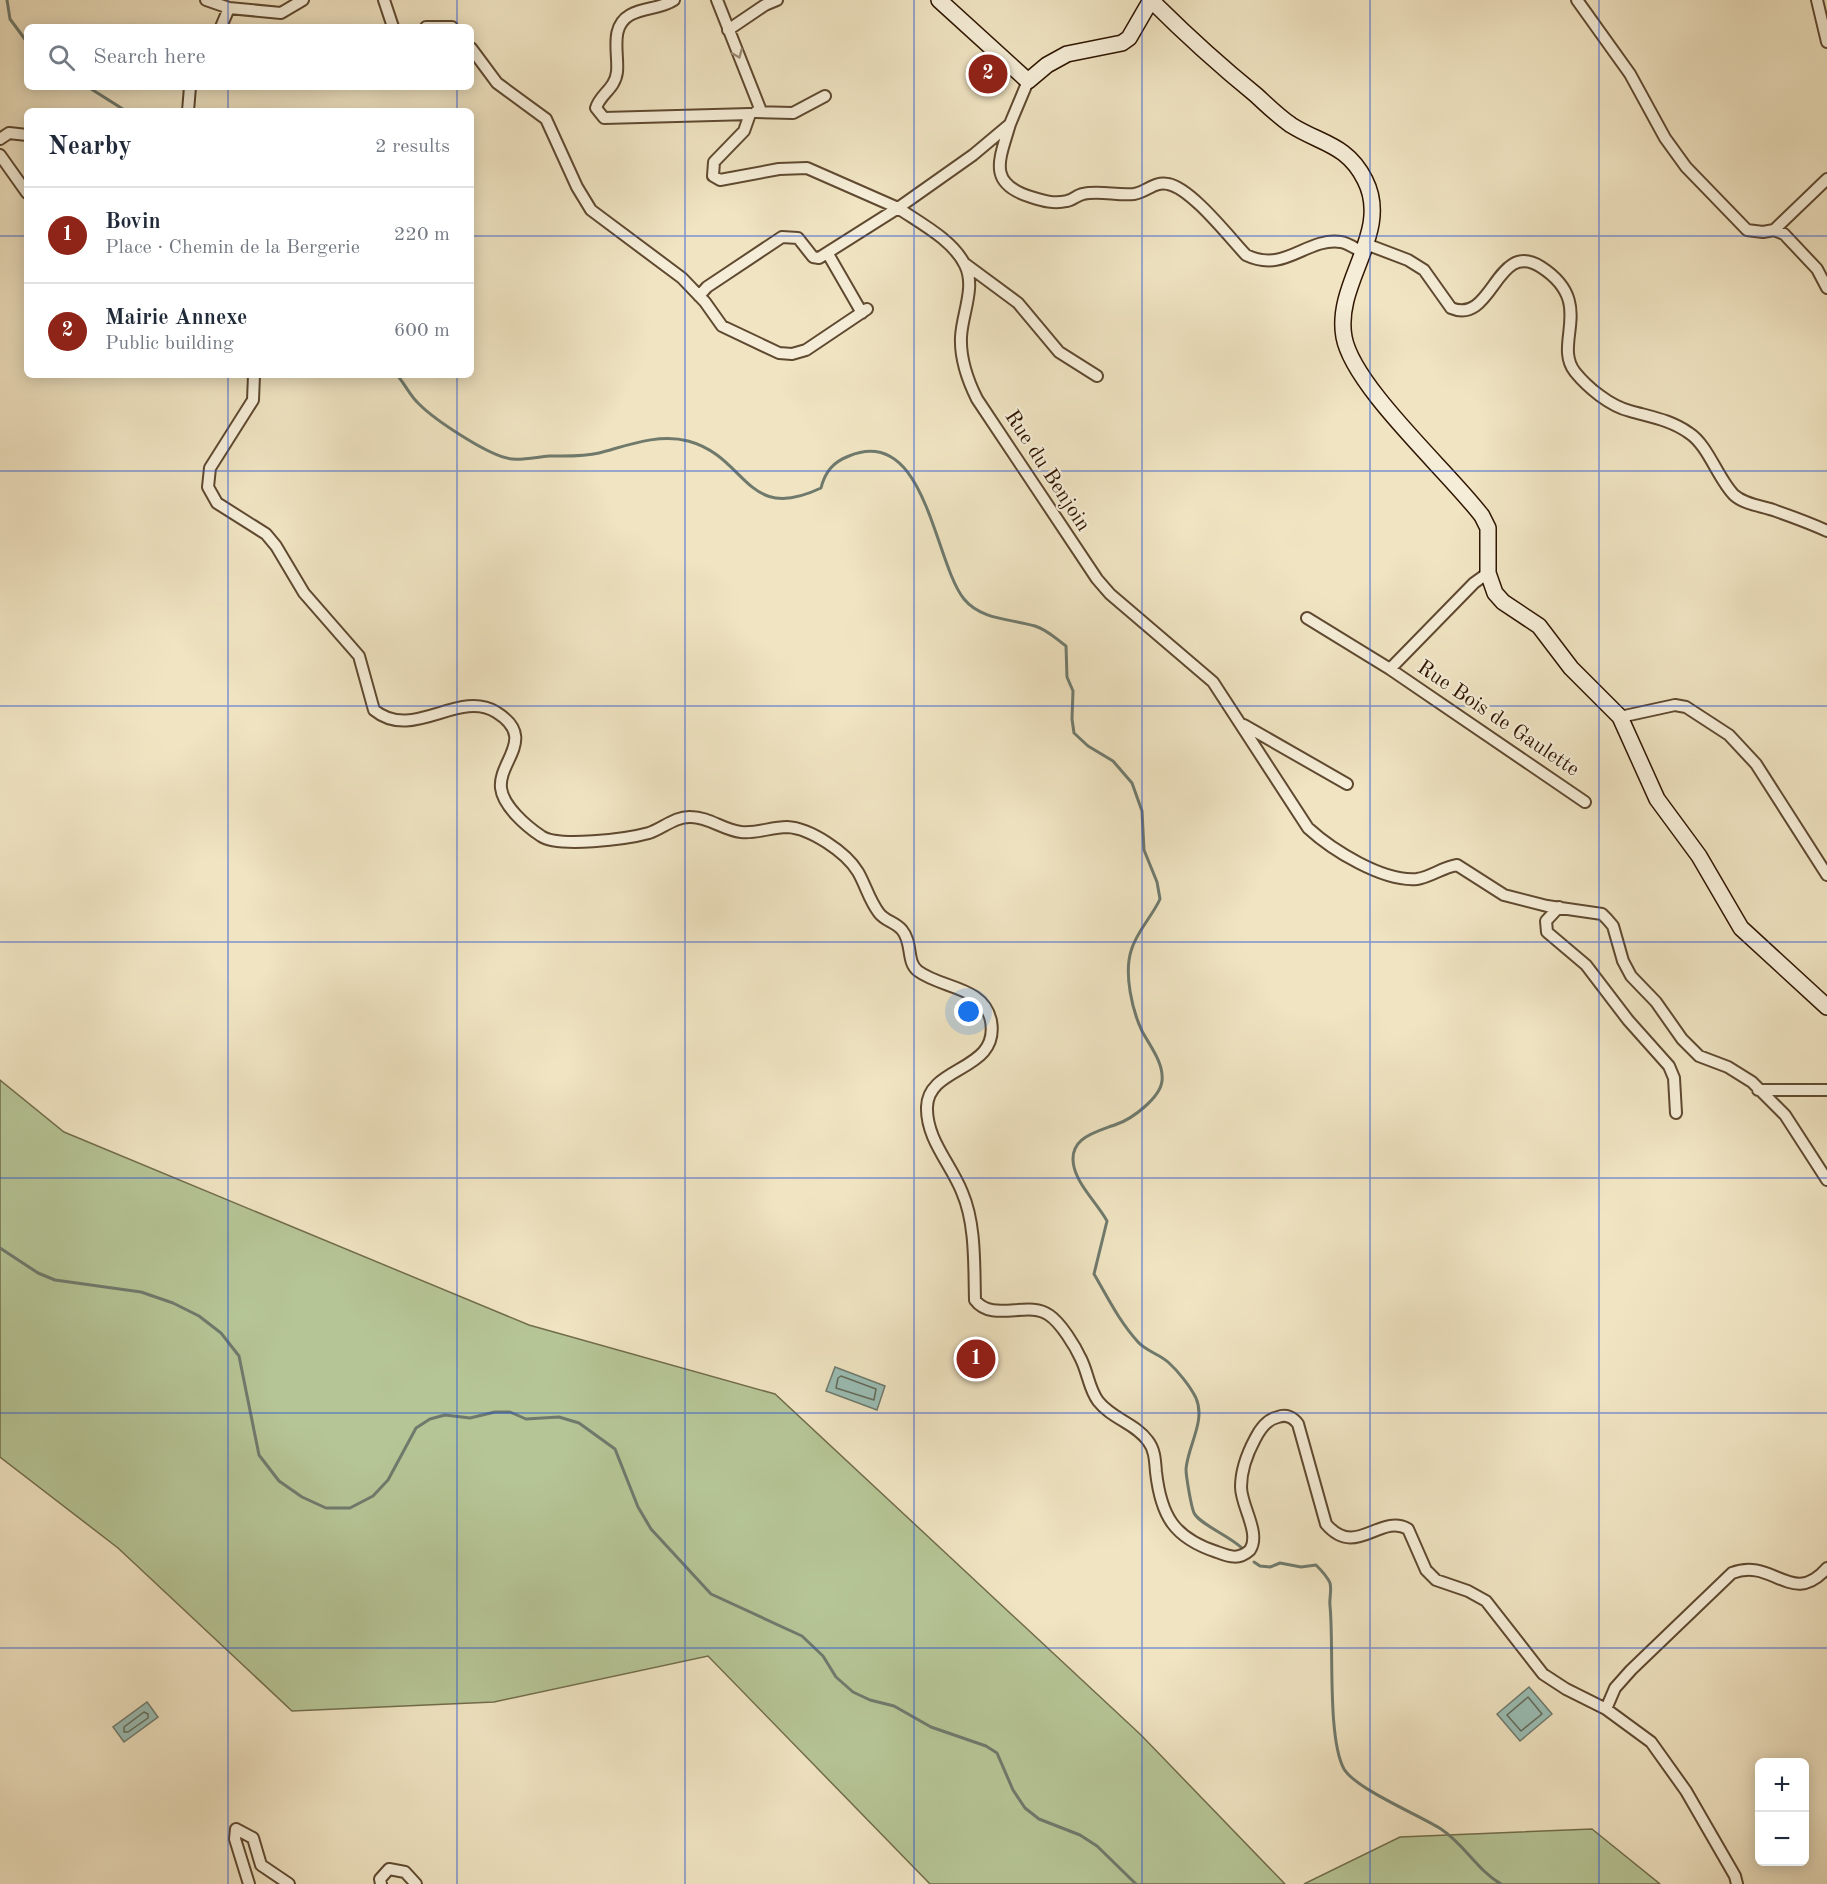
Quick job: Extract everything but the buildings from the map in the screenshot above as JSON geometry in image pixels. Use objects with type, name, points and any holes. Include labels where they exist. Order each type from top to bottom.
[{"type":"street","points":[[206,0],[229,8],[280,13],[303,0]]},
{"type":"street","points":[[384,0],[392,24]]},
{"type":"street","points":[[674,0],[666,5],[629,16],[621,25],[616,39],[615,80],[612,87],[599,100],[598,112],[604,118],[750,114],[761,111],[793,113],[825,96]]},
{"type":"street","points":[[717,0],[761,111]]},
{"type":"street","points":[[728,30],[765,5],[777,0]]},
{"type":"street","points":[[939,0],[1028,81]]},
{"type":"street","points":[[1827,531],[1738,498],[1691,434],[1647,413],[1616,406],[1597,393],[1572,366],[1568,351],[1572,308],[1556,280],[1542,268],[1524,261],[1509,265],[1481,301],[1465,311],[1458,311],[1451,308],[1424,270],[1416,264],[1364,248],[1341,242],[1324,243],[1276,261],[1256,260],[1246,255],[1184,191],[1167,183],[1159,183],[1133,194],[1083,194],[1071,201],[1058,203],[1045,202],[1015,192],[1002,179],[999,161],[1010,124],[1028,81],[1047,65],[1067,54],[1122,43],[1129,38],[1151,0],[1192,42],[1290,124],[1344,151],[1355,163],[1373,200],[1374,217],[1364,248],[1344,303],[1343,319],[1348,350],[1354,365],[1482,516],[1489,539],[1488,573],[1495,593],[1503,602],[1539,626],[1571,668],[1620,717],[1657,799],[1705,864],[1741,928],[1827,1007]]},
{"type":"street","points":[[1577,0],[1630,74],[1665,138],[1686,167],[1747,230],[1763,232],[1774,230],[1784,234],[1817,269],[1827,288]]},
{"type":"street","points":[[1817,0],[1827,42]]},
{"type":"street","points":[[222,24],[229,8]]},
{"type":"street","points":[[474,52],[497,83],[546,119],[577,187],[591,210],[682,278],[722,326],[779,353],[792,354],[806,350],[865,311],[828,254]]},
{"type":"street","points":[[188,108],[190,90]]},
{"type":"street","points":[[750,114],[744,131],[714,162],[712,172],[716,178],[730,180],[779,169],[807,168],[898,208],[948,245],[964,263],[1018,303],[1059,352],[1096,376]]},
{"type":"street","points":[[699,296],[707,287],[782,237],[798,238],[813,257],[819,258],[828,254],[973,155],[1010,124]]},
{"type":"street","points":[[0,139],[9,133],[24,135]]},
{"type":"street","points":[[0,155],[24,189]]},
{"type":"street","points":[[1774,230],[1827,179]]},
{"type":"street","name":"Rue du Benjoin","points":[[964,263],[969,287],[962,326],[962,353],[970,385],[977,399],[1097,579],[1110,594],[1207,676],[1243,724],[1257,752],[1308,828],[1319,838],[1376,871],[1400,878],[1416,879],[1457,865],[1504,895],[1527,902],[1602,914],[1613,926],[1623,961],[1631,976],[1656,1002],[1687,1045],[1699,1056],[1741,1074],[1785,1115],[1827,1180]]},
{"type":"street","points":[[255,378],[256,386],[253,400],[210,468],[208,487],[217,503],[266,534],[276,546],[304,593],[359,656],[374,710],[387,718],[414,720],[477,705],[493,710],[505,719],[516,742],[511,758],[501,776],[503,796],[507,805],[542,838],[561,842],[646,833],[682,817],[691,817],[727,830],[744,833],[787,827],[808,832],[852,863],[872,904],[882,918],[893,922],[908,940],[911,961],[916,970],[981,1001],[992,1024],[991,1037],[986,1048],[972,1063],[950,1073],[939,1083],[930,1092],[927,1107],[932,1135],[963,1193],[973,1250],[975,1300],[987,1310],[1039,1311],[1050,1316],[1081,1359],[1097,1400],[1110,1414],[1139,1431],[1149,1442],[1155,1456],[1160,1498],[1166,1514],[1178,1533],[1197,1547],[1226,1556],[1241,1556],[1250,1550],[1254,1538],[1241,1488],[1245,1459],[1258,1432],[1271,1419],[1281,1416],[1291,1418],[1299,1429],[1326,1524],[1333,1531],[1351,1538],[1392,1526],[1408,1529],[1426,1570],[1436,1580],[1468,1591],[1486,1601],[1543,1674],[1566,1689],[1606,1709],[1651,1742],[1686,1791],[1735,1876],[1737,1884]]},
{"type":"street","name":"Rue Bois de Gaulette","points":[[1390,669],[1474,583],[1488,573]]},
{"type":"street","name":"Rue Bois de Gaulette","points":[[1307,618],[1390,669],[1585,802]]},
{"type":"street","points":[[1620,717],[1675,705],[1686,707],[1729,735],[1756,764],[1827,875]]},
{"type":"street","name":"Rue du Benjoin","points":[[1243,724],[1347,784]]},
{"type":"street","points":[[1559,907],[1546,921],[1546,932],[1586,964],[1628,1020],[1669,1066],[1674,1078],[1676,1113]]},
{"type":"street","points":[[1758,1090],[1827,1090]]},
{"type":"street","points":[[1606,1709],[1615,1688],[1631,1670],[1732,1573],[1753,1568],[1765,1570],[1791,1584],[1800,1584],[1811,1581],[1827,1568]]},
{"type":"street","points":[[249,1884],[235,1839],[236,1829],[253,1838],[261,1865],[289,1884]]},
{"type":"street","points":[[381,1884],[380,1879],[389,1869],[405,1872],[416,1884]]},
{"type":"green space","points":[[0,1080],[64,1132],[529,1325],[775,1394],[1141,1735],[1285,1884],[930,1884],[708,1656],[494,1702],[292,1711],[118,1548],[0,1457]]},
{"type":"green space","points":[[1592,1829],[1660,1884],[1304,1884],[1400,1837]]},
{"type":"water","points":[[835,1367],[885,1386],[877,1410],[826,1391]]},
{"type":"water","points":[[1529,1687],[1552,1714],[1520,1741],[1497,1714]]},
{"type":"water","points":[[147,1702],[158,1717],[124,1742],[113,1727]]},
{"type":"waterway","points":[[7,0],[10,19],[24,38]]},
{"type":"waterway","points":[[93,90],[121,108]]},
{"type":"waterway","points":[[399,378],[416,401],[437,419],[490,452],[512,459],[587,455],[642,441],[677,439],[708,449],[761,493],[777,498],[796,497],[821,488],[825,477],[838,461],[849,456],[875,451],[895,460],[911,477],[924,502],[954,581],[964,599],[971,606],[988,615],[1040,628],[1066,646],[1067,677],[1073,691],[1074,733],[1088,746],[1113,761],[1132,783],[1142,811],[1144,850],[1157,882],[1160,899],[1133,944],[1128,970],[1135,1013],[1161,1068],[1160,1088],[1151,1101],[1130,1118],[1085,1137],[1079,1142],[1073,1157],[1076,1174],[1107,1221],[1094,1274],[1131,1334],[1141,1345],[1172,1366],[1196,1398],[1199,1407],[1198,1424],[1186,1469],[1194,1513],[1197,1518],[1245,1551]]},
{"type":"waterway","points":[[0,1248],[38,1273],[55,1280],[141,1292],[173,1303],[199,1316],[221,1333],[239,1356],[259,1455],[279,1481],[302,1497],[326,1508],[350,1508],[373,1496],[388,1480],[416,1428],[430,1419],[445,1415],[470,1418],[495,1412],[510,1412],[526,1419],[559,1417],[579,1423],[615,1449],[638,1507],[651,1529],[711,1594],[802,1636],[823,1656],[836,1677],[853,1692],[870,1700],[894,1706],[931,1727],[986,1746],[997,1753],[1013,1790],[1025,1808],[1039,1819],[1080,1835],[1097,1846],[1136,1884]]},
{"type":"waterway","points":[[1254,1562],[1260,1566],[1270,1567],[1280,1563],[1301,1567],[1316,1565],[1330,1583],[1333,1714],[1335,1736],[1344,1769],[1361,1785],[1441,1829],[1457,1842],[1485,1872],[1501,1884]]},
{"type":"place","name":"Mairie Annexe","points":[[988,74]]},
{"type":"place","name":"Bovin","points":[[976,1359]]}]
